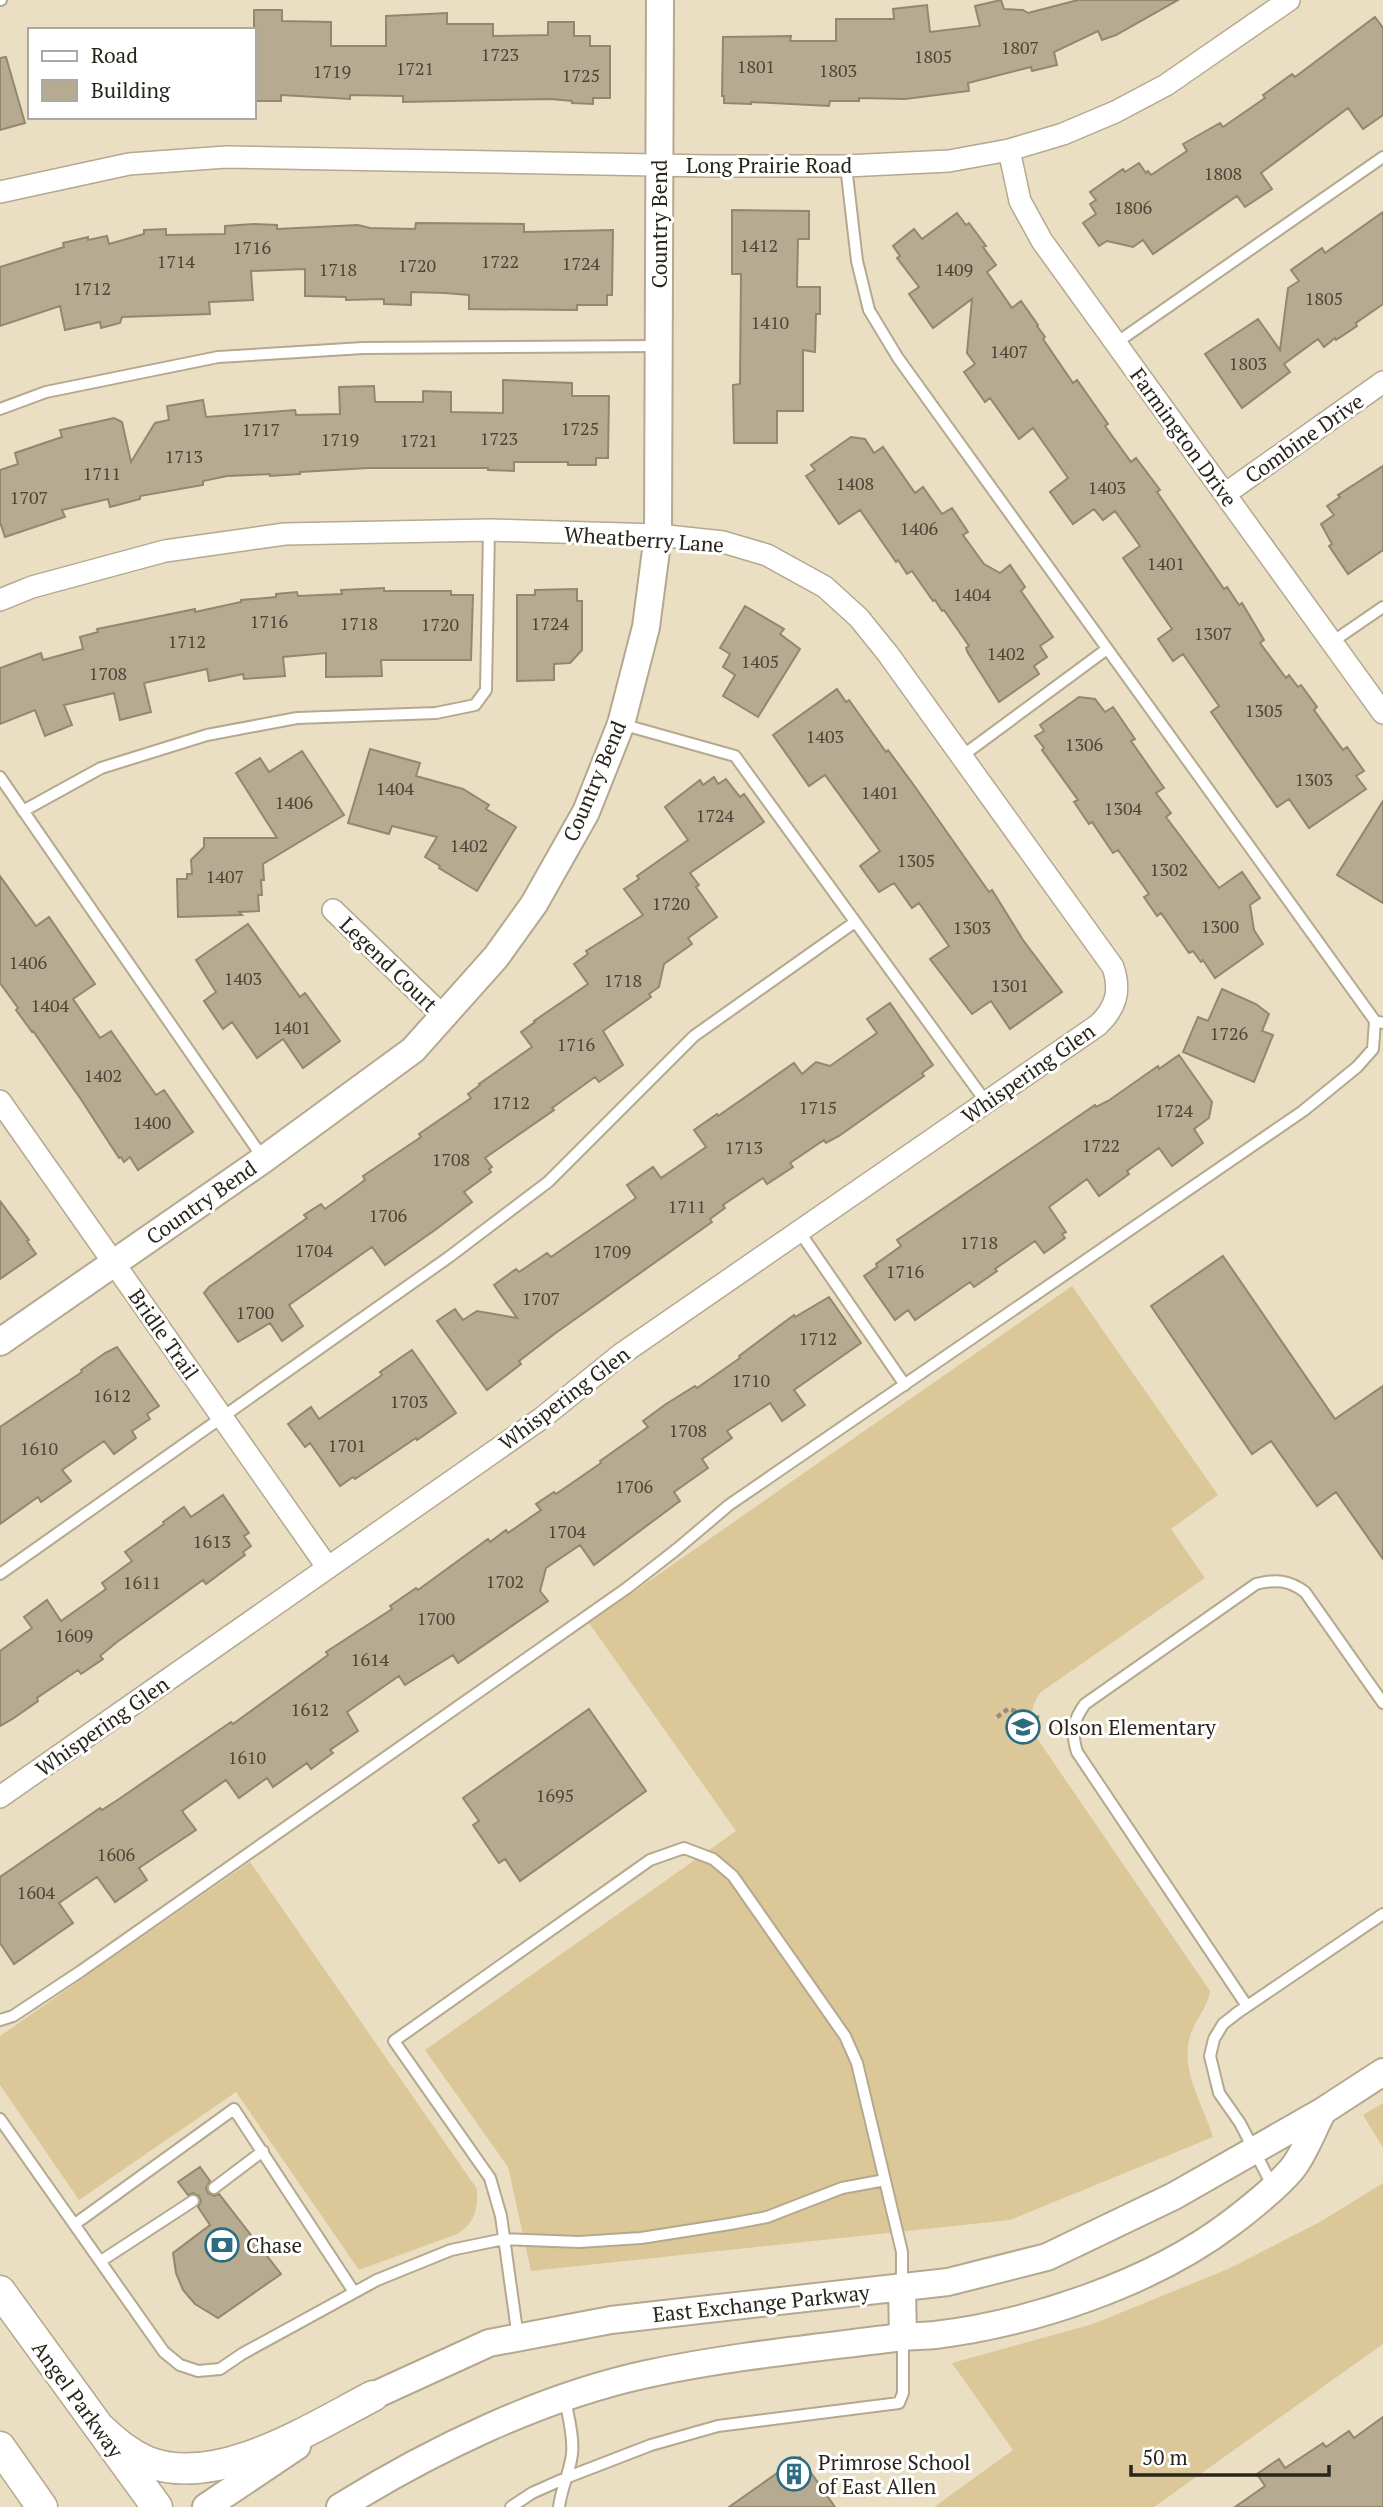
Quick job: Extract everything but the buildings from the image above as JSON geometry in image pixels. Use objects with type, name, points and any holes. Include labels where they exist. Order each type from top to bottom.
[{"type":"main road","name":"Angel Parkway","points":[[0,2291],[157,2507]]},
{"type":"main road","points":[[100,2428],[123,2449],[150,2462],[180,2469],[210,2468],[240,2460],[295,2436],[373,2396]]},
{"type":"main road","points":[[0,2447],[42,2507]]},
{"type":"street","name":"Country Bend","points":[[0,1342],[264,1159],[413,1050],[496,957],[534,904],[586,812],[621,724],[646,627],[658,535],[660,0]]},
{"type":"street","name":"Long Prairie Road","points":[[0,192],[129,164],[226,157],[846,166],[949,161],[1009,150],[1063,134],[1136,102],[1166,85],[1289,0]]},
{"type":"street","name":"Farmington Drive","points":[[1009,150],[1020,201],[1042,241],[1383,713]]},
{"type":"street","name":"Combine Drive","points":[[1225,494],[1383,382]]},
{"type":"street","name":"Wheatberry Lane","points":[[0,600],[32,587],[165,551],[285,534],[489,530],[658,535],[723,542],[767,555],[825,587],[866,627],[1113,967],[1118,992]]},
{"type":"street","name":"Legend Court","points":[[333,910],[444,1017]]},
{"type":"street","name":"Whispering Glen","points":[[0,1797],[542,1418],[620,1355],[1098,1025],[1107,1016],[1118,992]]},
{"type":"street","name":"Bridle Trail","points":[[0,1101],[328,1568]]},
{"type":"street","name":"East Exchange Parkway","points":[[206,2507],[373,2396],[489,2343],[611,2320],[948,2282],[1047,2257],[1174,2196],[1323,2111],[1383,2072]]},
{"type":"street","points":[[341,2507],[459,2442],[536,2408],[645,2374],[755,2355],[936,2335],[1048,2310],[1104,2292],[1157,2269],[1208,2240],[1254,2206],[1294,2168],[1323,2111]]},
{"type":"street","points":[[902,2287],[903,2337]]},
{"type":"lane","points":[[1116,343],[1383,157]]},
{"type":"lane","points":[[0,2020],[13,2016],[81,1971],[581,1620],[677,1549],[729,1505],[1303,1111],[1357,1067],[1373,1049],[1379,1022],[898,358],[869,310],[857,261],[846,166]]},
{"type":"lane","points":[[0,409],[46,392],[218,357],[363,348],[659,346]]},
{"type":"lane","points":[[23,811],[101,768],[207,735],[297,718],[436,713],[475,705],[486,690],[489,530]]},
{"type":"lane","points":[[1332,642],[1383,607]]},
{"type":"lane","points":[[962,756],[1107,649]]},
{"type":"lane","points":[[621,724],[735,756],[986,1102]]},
{"type":"lane","points":[[0,777],[264,1159]]},
{"type":"lane","points":[[0,1574],[449,1257],[548,1182],[694,1036],[855,922]]},
{"type":"lane","points":[[799,1231],[905,1385]]},
{"type":"lane","points":[[1247,2006],[1077,1752],[1073,1727],[1077,1714],[1085,1704],[1256,1584],[1269,1581],[1283,1581],[1306,1592],[1383,1703]]},
{"type":"lane","points":[[518,2337],[501,2216],[490,2178],[394,2041],[650,1860],[684,1848],[713,1859],[733,1876],[845,2036],[857,2063],[902,2252],[902,2287]]},
{"type":"lane","points":[[1273,2187],[1240,2123],[1219,2093],[1210,2056],[1214,2039],[1223,2024],[1247,2006],[1383,1914]]},
{"type":"lane","points":[[75,2224],[234,2109],[354,2292]]},
{"type":"lane","points":[[0,2119],[164,2353],[180,2365],[198,2371],[220,2368],[377,2280],[451,2250],[504,2239],[579,2242],[641,2238],[717,2227],[767,2217],[842,2188],[885,2180]]},
{"type":"lane","points":[[214,2188],[263,2151]]},
{"type":"lane","points":[[101,2261],[193,2201]]},
{"type":"lane","points":[[511,2507],[532,2493],[568,2477],[651,2445],[718,2426],[899,2403],[903,2393],[903,2337]]},
{"type":"lane","points":[[559,2507],[561,2492],[568,2477],[572,2450],[565,2399]]},
{"type":"path","points":[[997,1717],[1009,1709],[1039,1718]]},
{"type":"shaded area","points":[[1072,1286],[1218,1495],[1171,1529],[1205,1578],[1041,1692],[1033,1707],[1033,1728],[1034,1734],[1210,1991],[1207,2003],[1190,2036],[1188,2062],[1194,2087],[1213,2137],[1010,2220],[531,2271],[508,2167],[425,2050],[736,1831],[589,1623]]},
{"type":"shaded area","points":[[250,1862],[477,2189],[477,2203],[472,2220],[457,2234],[359,2270],[236,2092],[79,2200],[0,2085],[0,2036]]},
{"type":"shaded area","points":[[1383,2103],[1383,2148],[1363,2115]]},
{"type":"shaded area","points":[[1383,2183],[1383,2344],[1154,2507],[934,2507],[1013,2450],[952,2363],[1093,2324],[1228,2269],[1320,2222]]},
{"type":"place","name":"Olson Elementary","points":[[1023,1727]]},
{"type":"place","name":"Chase","points":[[222,2245]]},
{"type":"place","name":"Primrose School of East Allen","points":[[794,2474]]}]
